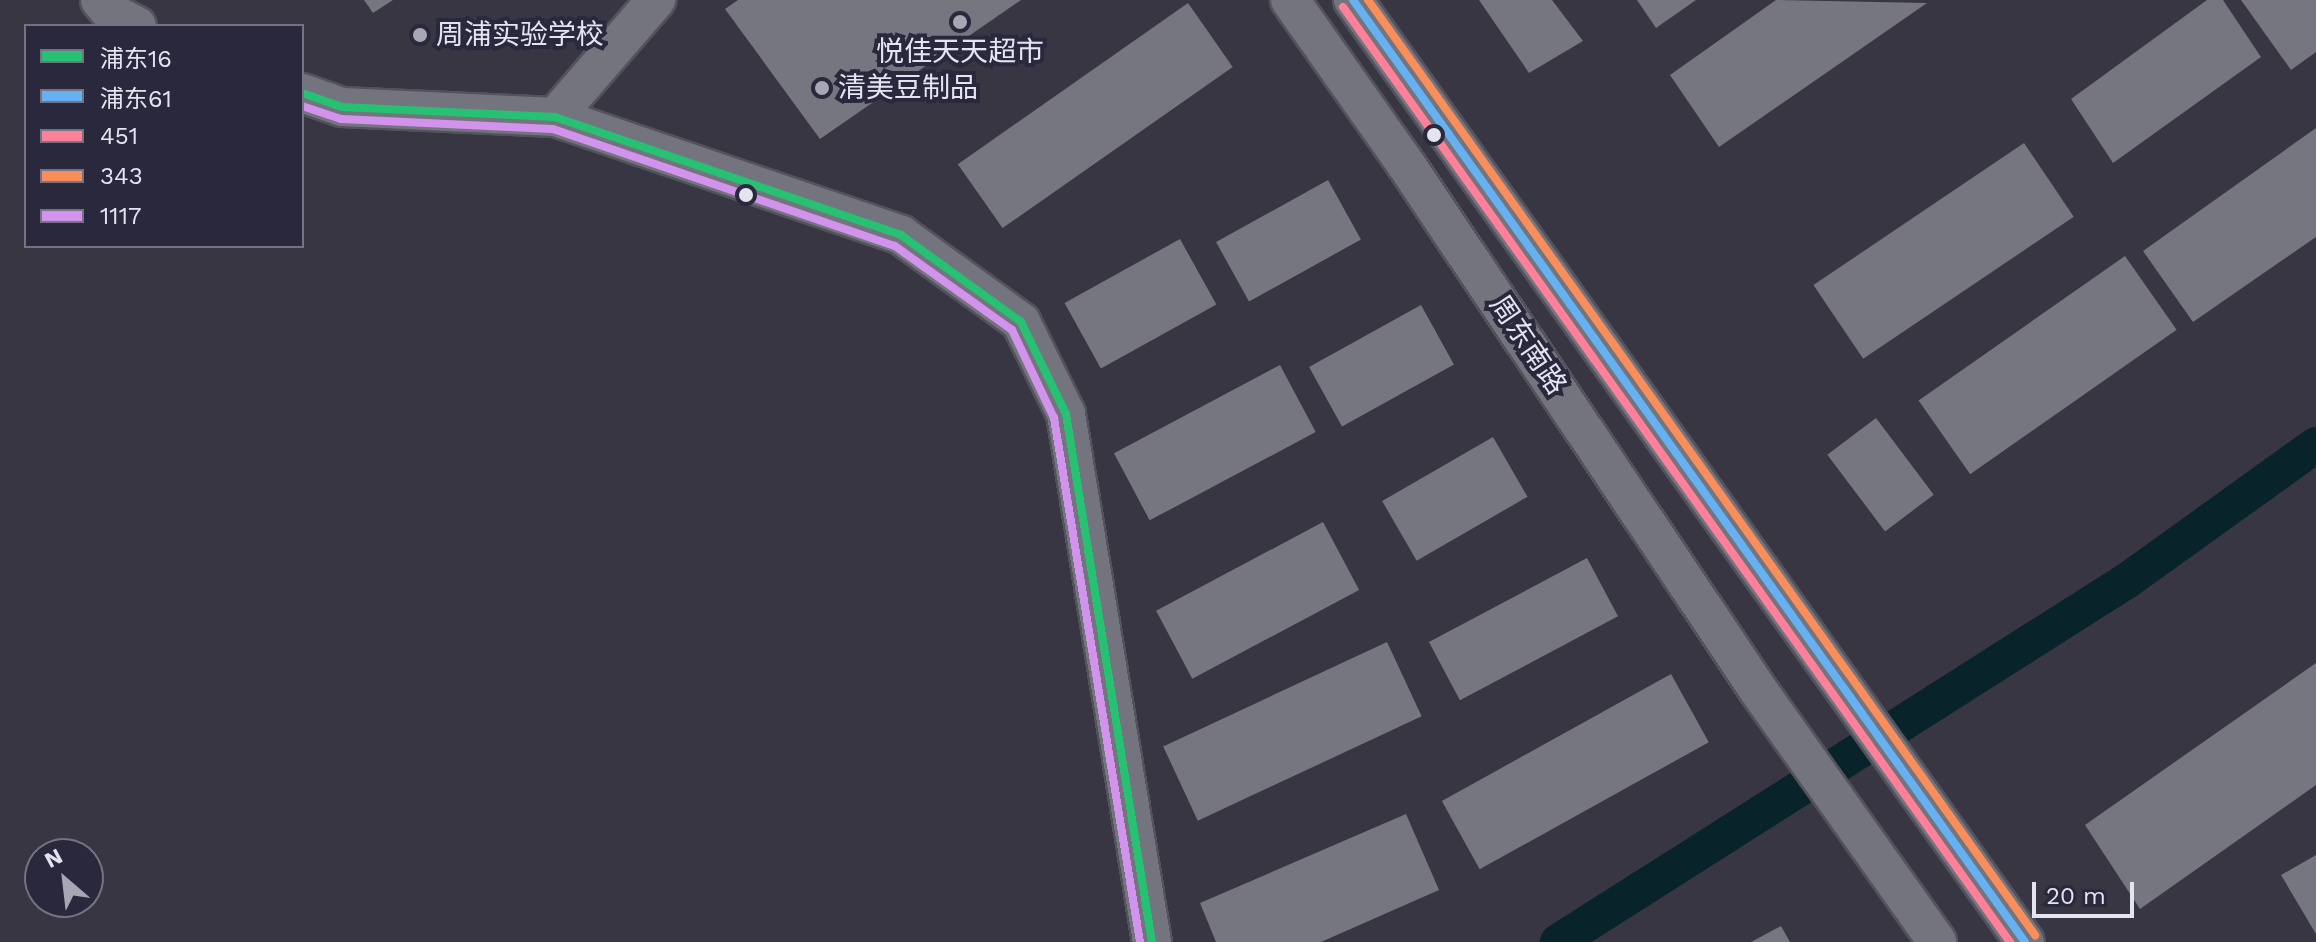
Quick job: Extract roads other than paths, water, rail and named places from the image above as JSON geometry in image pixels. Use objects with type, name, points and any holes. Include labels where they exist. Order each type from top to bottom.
[{"type":"street","points":[[100,0],[110,12],[133,24]]},
{"type":"street","points":[[555,117],[656,0]]},
{"type":"street","name":"周东南路","points":[[1290,0],[1405,163],[1761,694],[1880,856],[1937,942]]},
{"type":"street","points":[[1353,0],[2025,942]]},
{"type":"street","points":[[304,94],[342,107],[555,117],[901,235],[1021,322],[1066,414],[1152,942]]},
{"type":"waterway","points":[[1558,942],[2128,580],[2316,445]]},
{"type":"place","name":"悦佳天天超市","points":[[960,22]]},
{"type":"place","name":"周浦实验学校","points":[[420,35]]},
{"type":"place","name":"清美豆制品","points":[[822,88]]}]
